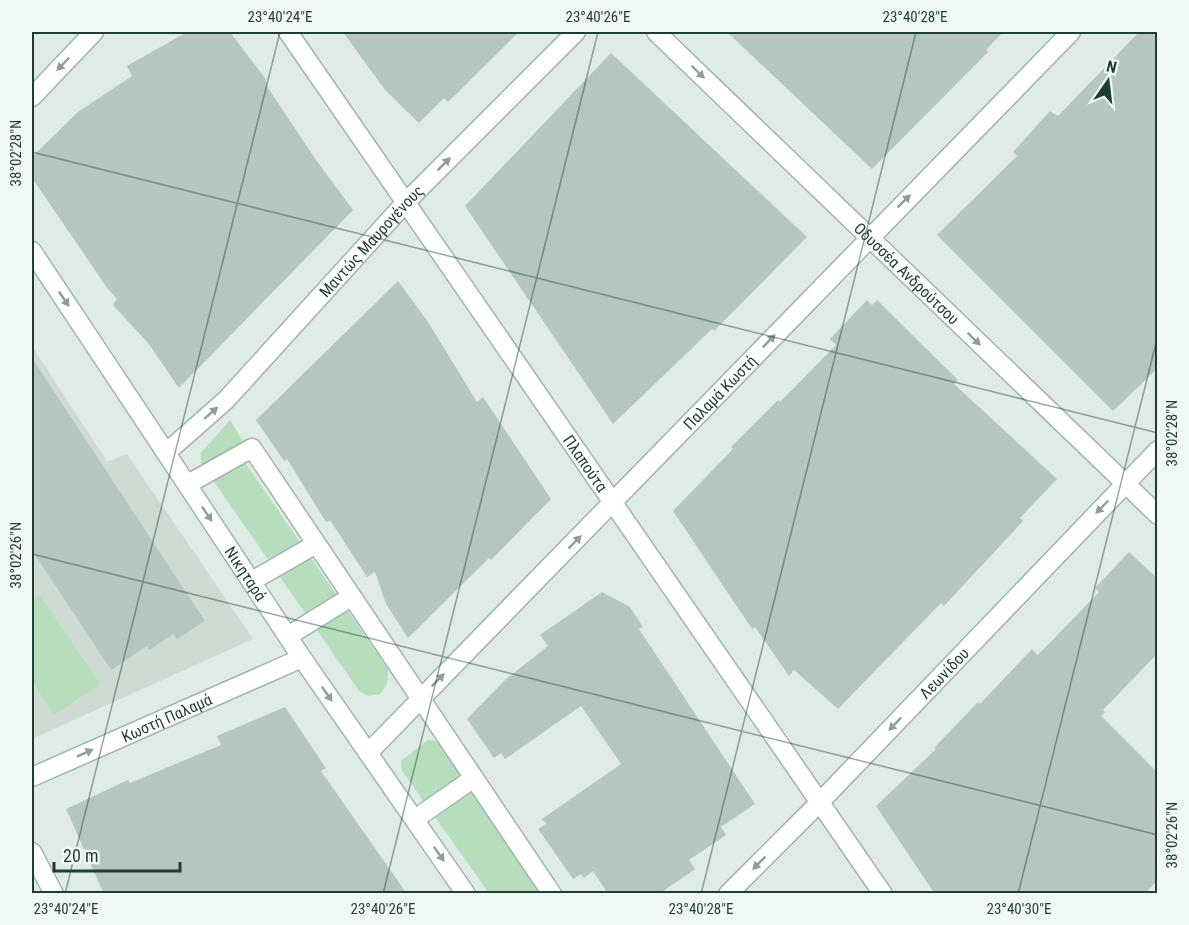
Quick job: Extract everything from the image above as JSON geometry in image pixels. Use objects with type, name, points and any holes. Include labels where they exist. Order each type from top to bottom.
[{"type":"street","points":[[32,97],[94,32]]},
{"type":"street","name":"Πλαπούτα","points":[[288,32],[883,894]]},
{"type":"street","name":"Μαντώς Μαυρογένους","points":[[167,452],[226,400],[406,202],[576,32]]},
{"type":"street","name":"Οδυσσέα Ανδρούτσου","points":[[656,32],[1158,515]]},
{"type":"street","name":"Παλαμά Κωστή","points":[[368,753],[1071,32]]},
{"type":"street","name":"Νικηταρά","points":[[32,251],[302,657],[466,894]]},
{"type":"street","points":[[188,484],[252,448],[552,894]]},
{"type":"street","name":"Λεωνίδου","points":[[728,894],[820,802],[1158,450]]},
{"type":"street","points":[[252,581],[316,544]]},
{"type":"street","points":[[288,636],[351,597]]},
{"type":"street","name":"Κωστή Παλαμά","points":[[32,777],[302,657]]},
{"type":"street","points":[[415,819],[474,778]]},
{"type":"street","points":[[32,852],[54,894]]},
{"type":"shaded area","points":[[32,346],[107,462],[127,454],[253,639],[32,739]]},
{"type":"green space","points":[[230,420],[245,444],[237,451],[388,669],[387,684],[380,694],[368,696],[359,691],[201,463],[201,453]]},
{"type":"green space","points":[[40,595],[100,684],[54,715],[32,681],[32,601]]},
{"type":"green space","points":[[428,740],[436,741],[444,751],[541,893],[489,893],[402,771],[401,761]]},
{"type":"building","points":[[187,32],[230,32],[265,78],[268,88],[316,160],[353,210],[179,388],[148,343],[113,305],[117,299],[32,178],[32,157],[78,112],[132,76],[127,66]]},
{"type":"building","points":[[343,32],[519,32],[448,102],[444,98],[419,123],[385,90]]},
{"type":"building","points":[[727,32],[1003,32],[986,50],[988,52],[872,169]]},
{"type":"building","points":[[1139,32],[1158,32],[1158,368],[1113,411],[937,235],[1017,156],[1013,152],[1050,111],[1058,116]]},
{"type":"building","points":[[611,53],[807,237],[714,331],[712,329],[613,424],[465,206]]},
{"type":"building","points":[[398,281],[428,322],[477,402],[483,397],[551,499],[491,560],[489,558],[408,638],[386,604],[375,572],[367,577],[330,520],[326,522],[287,459],[284,461],[256,420]]},
{"type":"building","points":[[867,300],[872,305],[877,300],[958,380],[954,384],[1057,479],[1020,518],[1023,521],[944,606],[941,603],[838,709],[794,670],[789,676],[755,627],[752,629],[673,511],[733,449],[731,447],[778,400],[780,402],[836,345],[830,339]]},
{"type":"building","points":[[32,358],[205,621],[177,639],[173,634],[149,650],[147,646],[111,670],[32,550]]},
{"type":"building","points":[[1129,552],[1158,579],[1158,653],[1103,710],[1105,712],[1101,716],[1158,773],[1158,880],[1144,894],[935,894],[876,806],[936,749],[934,748],[978,702],[980,704],[1032,649],[1038,655],[1099,592],[1095,588]]},
{"type":"building","points":[[602,592],[630,607],[643,627],[639,629],[755,804],[721,827],[726,835],[689,860],[695,869],[659,894],[608,894],[593,871],[584,878],[581,874],[573,879],[538,829],[546,824],[542,819],[621,764],[581,706],[505,759],[501,753],[494,758],[467,719],[506,679],[548,646],[540,635]]},
{"type":"building","points":[[285,707],[326,768],[321,771],[407,894],[104,894],[66,809],[128,780],[130,783],[221,745],[217,736]]}]
